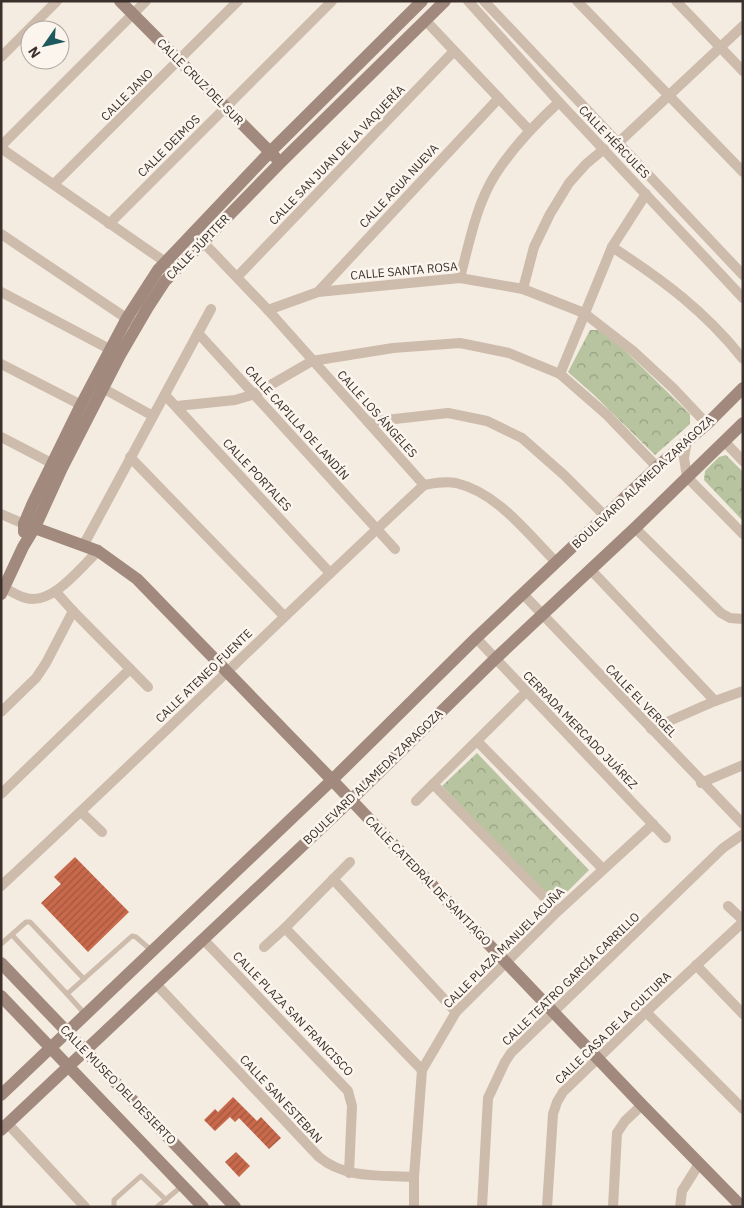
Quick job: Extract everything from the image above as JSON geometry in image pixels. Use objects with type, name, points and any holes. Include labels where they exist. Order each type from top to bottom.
[{"type":"street","points":[[1,57],[57,1]]},
{"type":"street","name":"CALLE CRUZ DEL SUR","points":[[120,1],[280,162]]},
{"type":"street","points":[[146,1],[1,147],[176,269]]},
{"type":"street","name":"CALLE JANO","points":[[54,184],[238,1]]},
{"type":"street","name":"CALLE DEIMOS","points":[[109,224],[332,1]]},
{"type":"street","name":"CALLE JÚPITER","points":[[3,589],[57,466],[132,322],[143,292],[165,262],[270,152],[422,1]]},
{"type":"street","name":"CALLE JÚPITER","points":[[132,322],[176,269],[280,162],[446,1]]},
{"type":"street","name":"CALLE HÉRCULES","points":[[468,1],[559,102],[743,298]]},
{"type":"street","name":"CALLE HÉRCULES","points":[[484,1],[743,275]]},
{"type":"street","points":[[577,1],[743,172]]},
{"type":"street","points":[[676,1],[743,71]]},
{"type":"street","points":[[426,21],[529,130]]},
{"type":"street","points":[[618,143],[743,26]]},
{"type":"street","name":"CALLE SAN JUAN DE LA VAQUERÍA","points":[[237,277],[454,51]]},
{"type":"street","name":"CALLE AGUA NUEVA","points":[[318,292],[499,98]]},
{"type":"street","points":[[460,278],[481,205],[494,176],[529,130],[559,102]]},
{"type":"street","points":[[523,289],[534,247],[550,214],[569,183],[586,164],[604,149]]},
{"type":"street","points":[[560,374],[612,247],[646,194]]},
{"type":"street","points":[[1,234],[132,322]]},
{"type":"street","name":"CALLE LOS ÁNGELES","points":[[203,242],[268,310],[424,485]]},
{"type":"street","points":[[612,247],[682,295],[723,334],[743,359]]},
{"type":"street","name":"CALLE SANTA ROSA","points":[[268,310],[318,292],[460,278],[523,289],[584,313],[633,351],[673,388],[707,424]]},
{"type":"street","points":[[1,292],[115,352]]},
{"type":"street","points":[[83,546],[211,309]]},
{"type":"street","name":"CALLE CAPILLA DE LANDÍN","points":[[198,333],[395,549]]},
{"type":"street","points":[[177,406],[235,400],[255,394],[312,361],[393,348],[460,343],[509,353],[560,374],[607,414],[657,467]]},
{"type":"street","points":[[1,364],[87,408]]},
{"type":"street","points":[[98,386],[153,416]]},
{"type":"street","name":"BOULEVARD ALAMEDA ZARAGOZA","points":[[1,1095],[332,780],[476,638],[657,467],[707,424],[743,388]]},
{"type":"street","name":"CALLE PORTALES","points":[[165,395],[330,573]]},
{"type":"street","points":[[368,422],[448,413],[487,421],[522,438],[564,475],[605,516]]},
{"type":"street","name":"BOULEVARD ALAMEDA ZARAGOZA","points":[[4,1127],[351,800],[495,659],[591,570],[743,423]]},
{"type":"street","points":[[1,437],[57,466]]},
{"type":"street","points":[[687,441],[684,458],[687,477],[743,534]]},
{"type":"street","points":[[724,441],[743,462]]},
{"type":"street","points":[[130,457],[284,616]]},
{"type":"street","points":[[424,485],[440,482],[455,483],[480,492],[504,508],[556,562]]},
{"type":"street","name":"CALLE ATENEO FUENTE","points":[[1,886],[424,485]]},
{"type":"street","name":"CALLE CATEDRAL DE SANTIAGO","points":[[1,514],[98,551],[137,579],[742,1207]]},
{"type":"street","points":[[635,528],[721,613],[730,618],[743,619]]},
{"type":"street","points":[[3,589],[26,598],[40,599],[56,592],[98,551]]},
{"type":"street","points":[[591,570],[715,701]]},
{"type":"street","points":[[56,592],[148,687]]},
{"type":"street","name":"CALLE EL VERGEL","points":[[523,594],[650,729],[743,824]]},
{"type":"street","points":[[1,712],[36,678],[46,663],[73,611]]},
{"type":"street","name":"CERRADA MERCADO JUÁREZ","points":[[476,638],[666,838]]},
{"type":"street","points":[[1,794],[130,669]]},
{"type":"street","points":[[650,729],[743,691]]},
{"type":"street","points":[[416,801],[526,692]]},
{"type":"street","points":[[476,741],[603,869]]},
{"type":"street","points":[[702,782],[743,765]]},
{"type":"street","points":[[432,784],[558,910]]},
{"type":"street","points":[[81,812],[102,832]]},
{"type":"street","name":"CALLE PLAZA MANUEL ACUÑA","points":[[414,1207],[414,1177],[422,1070],[456,1012],[558,910],[653,824]]},
{"type":"street","name":"CALLE TEATRO GARCÍA CARRILLO","points":[[482,1207],[488,1098],[511,1053],[723,848],[743,834]]},
{"type":"street","points":[[264,947],[350,862]]},
{"type":"street","points":[[333,880],[456,1012]]},
{"type":"street","points":[[728,906],[743,921]]},
{"type":"street","name":"CALLE CASA DE LA CULTURA","points":[[547,1207],[553,1114],[556,1102],[572,1082],[743,921]]},
{"type":"street","points":[[285,928],[422,1070]]},
{"type":"street","name":"CALLE PLAZA SAN FRANCISCO","points":[[203,939],[348,1091],[352,1106],[349,1173]]},
{"type":"street","name":"CALLE MUSEO DEL DESIERTO","points":[[1,963],[235,1207]]},
{"type":"street","points":[[696,965],[743,1014]]},
{"type":"street","name":"CALLE SAN ESTEBAN","points":[[156,984],[328,1165],[349,1173],[414,1177]]},
{"type":"street","name":"CALLE MUSEO DEL DESIERTO","points":[[1,996],[203,1207]]},
{"type":"street","points":[[646,1012],[743,1109]]},
{"type":"street","points":[[613,1207],[617,1133],[625,1121],[642,1105]]},
{"type":"street","points":[[4,1127],[85,1207]]},
{"type":"street","points":[[680,1207],[682,1191],[699,1164]]},
{"type":"lane","points":[[1,944],[26,922],[30,922],[84,979]]},
{"type":"lane","points":[[12,935],[85,1014]]},
{"type":"lane","points":[[67,994],[132,936],[152,950]]},
{"type":"lane","points":[[114,1207],[114,1200],[141,1176],[166,1200]]},
{"type":"lane","points":[[158,1207],[182,1185]]},
{"type":"green space","points":[[590,330],[599,330],[610,336],[690,414],[690,424],[655,455],[568,372]]},
{"type":"green space","points":[[726,455],[743,472],[743,521],[704,480],[705,471],[719,457]]},
{"type":"green space","points":[[477,753],[589,870],[555,904],[442,786]]},
{"type":"building","points":[[75,857],[129,912],[88,952],[41,903],[61,884],[54,877]]},
{"type":"building","points":[[233,1097],[257,1121],[261,1117],[281,1138],[269,1149],[239,1118],[235,1122],[230,1117],[215,1131],[204,1120],[215,1109],[218,1112]]},
{"type":"building","points":[[236,1152],[250,1166],[239,1177],[225,1162]]}]
